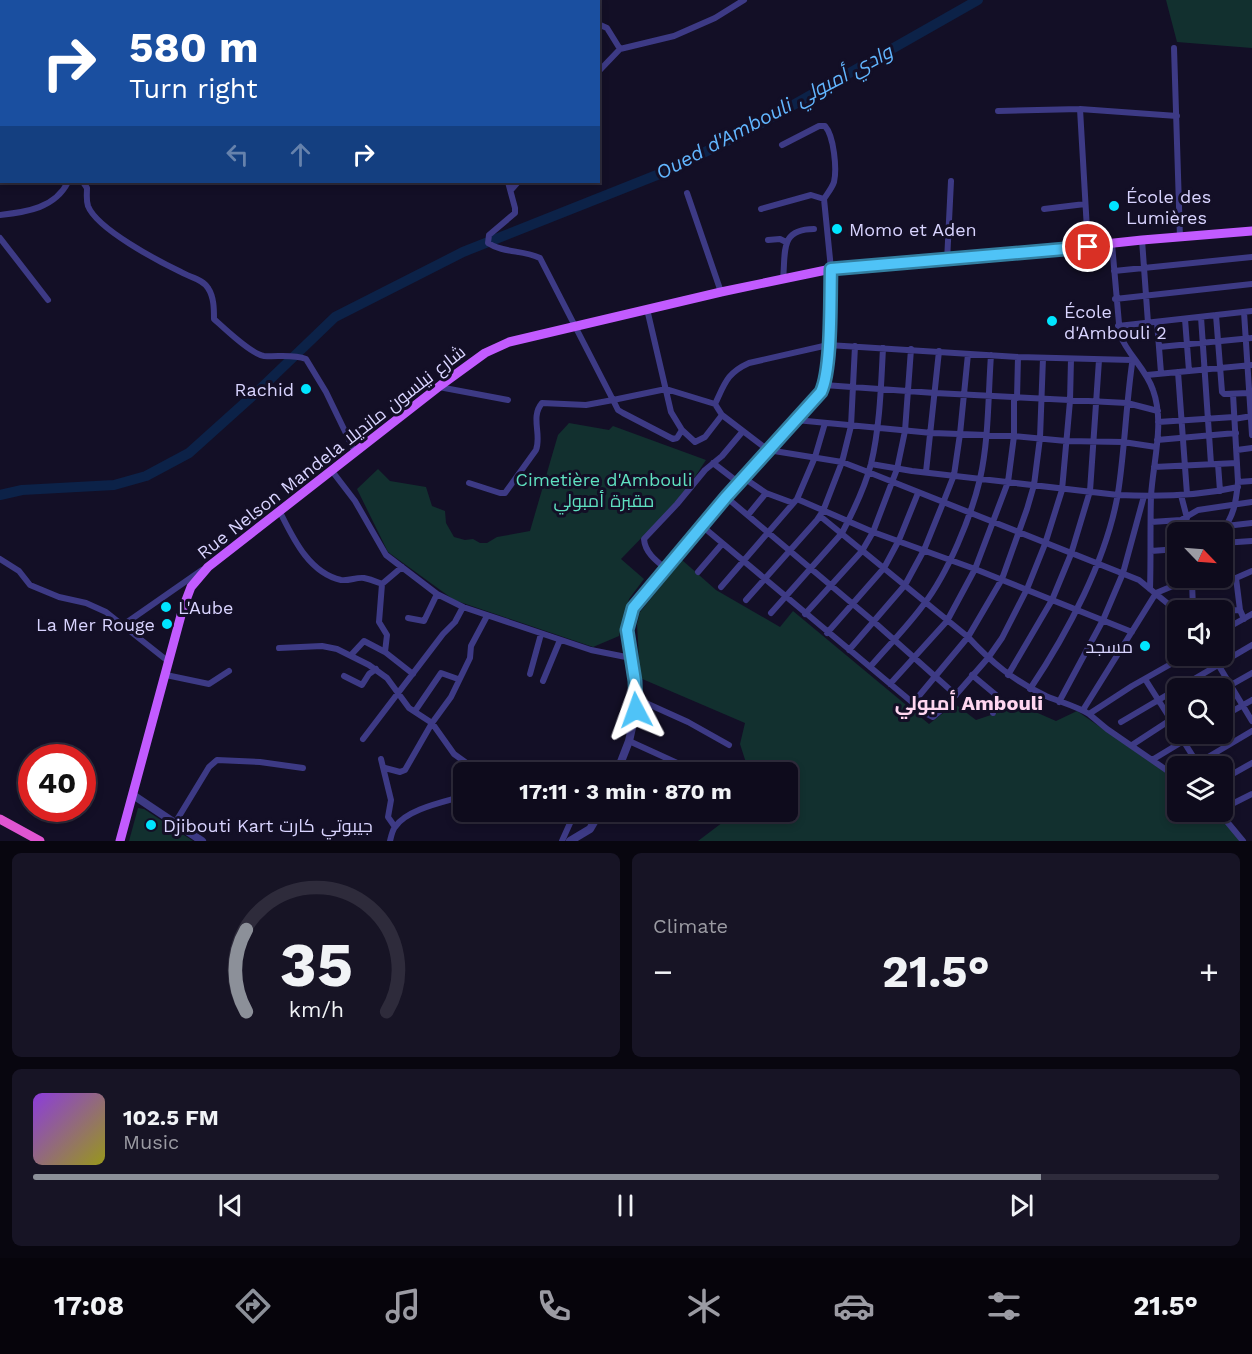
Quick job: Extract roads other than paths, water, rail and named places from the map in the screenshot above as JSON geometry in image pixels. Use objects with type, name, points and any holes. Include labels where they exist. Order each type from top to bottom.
[{"type":"highway","points":[[0,819],[40,841]]},
{"type":"main road","name":"Rue Nelson Mandela شارع نيلسون مانديلا","points":[[120,841],[187,596],[208,567],[438,387],[485,353],[501,346],[576,326],[831,269],[947,261],[1142,240],[1252,231]]},
{"type":"street","points":[[600,70],[620,49],[674,36],[715,18],[744,0]]},
{"type":"street","points":[[600,25],[607,28],[620,49]]},
{"type":"street","points":[[1174,48],[1180,238]]},
{"type":"street","points":[[998,111],[1080,110],[1177,116]]},
{"type":"street","points":[[1080,110],[1088,247]]},
{"type":"street","points":[[621,762],[628,741],[637,699],[627,630],[633,608],[726,497],[821,392],[824,385],[831,269],[824,199],[834,183],[833,142],[830,131],[825,126],[819,126],[782,145]]},
{"type":"street","points":[[947,261],[951,181]]},
{"type":"street","points":[[0,215],[27,211],[46,204],[59,195],[67,183]]},
{"type":"street","points":[[83,183],[87,188],[89,208],[97,218],[119,237],[207,286],[212,298],[214,319],[254,352],[264,356],[306,359],[326,392],[356,452]]},
{"type":"street","points":[[508,183],[515,213],[489,235],[488,243],[496,249],[530,253],[540,258],[618,410],[673,439],[677,438],[682,430]]},
{"type":"street","points":[[511,190],[517,183]]},
{"type":"street","points":[[687,193],[721,292]]},
{"type":"street","points":[[761,209],[811,195],[824,199]]},
{"type":"street","points":[[1044,209],[1085,204]]},
{"type":"street","points":[[783,279],[786,242],[793,232],[814,230]]},
{"type":"street","points":[[0,238],[48,300]]},
{"type":"street","points":[[768,240],[780,239],[786,242]]},
{"type":"street","points":[[1142,240],[1148,323]]},
{"type":"street","points":[[1059,702],[1103,620],[1123,573],[1148,497],[1154,467],[1158,411],[1147,375],[1123,344],[1118,326],[1112,244]]},
{"type":"street","points":[[1114,271],[1252,257]]},
{"type":"street","points":[[1115,299],[1252,284]]},
{"type":"street","points":[[647,309],[674,420],[695,442],[700,441],[722,415]]},
{"type":"street","points":[[1118,326],[1252,311]]},
{"type":"street","points":[[1244,312],[1250,365],[1252,435]]},
{"type":"street","points":[[1216,315],[1222,392],[1249,393]]},
{"type":"street","points":[[1201,317],[1209,435],[1220,491]]},
{"type":"street","points":[[1185,318],[1189,371]]},
{"type":"street","points":[[1157,322],[1161,373]]},
{"type":"street","points":[[1159,347],[1248,338]]},
{"type":"street","points":[[716,404],[728,377],[737,368],[749,363],[828,345],[1018,357],[1099,360],[1133,358]]},
{"type":"street","points":[[747,600],[821,514],[842,462],[851,426],[855,346]]},
{"type":"street","points":[[771,613],[842,533],[848,520],[871,464],[878,428],[883,348]]},
{"type":"street","points":[[805,614],[862,550],[873,532],[897,469],[904,430],[911,349]]},
{"type":"street","points":[[926,472],[939,351]]},
{"type":"street","points":[[849,650],[905,585],[924,550],[943,503],[954,475],[968,354]]},
{"type":"street","points":[[870,667],[926,603],[950,560],[969,513],[980,478],[986,435],[991,355]]},
{"type":"street","points":[[890,684],[947,621],[975,569],[1008,482],[1014,436],[1018,357]]},
{"type":"street","points":[[913,703],[968,637],[1002,579],[1034,485],[1040,438],[1043,358]]},
{"type":"street","points":[[1030,689],[1057,647],[1097,564],[1118,495],[1133,358]]},
{"type":"street","points":[[702,526],[827,633],[925,713],[933,717],[956,695],[1002,638],[1027,589],[1045,544],[1062,490],[1070,401],[1071,359]]},
{"type":"street","points":[[1008,675],[1052,600],[1071,554],[1090,491],[1099,360]]},
{"type":"street","points":[[1147,375],[1250,365]]},
{"type":"street","points":[[1178,372],[1187,518]]},
{"type":"street","points":[[824,385],[1096,403],[1127,403],[1158,411]]},
{"type":"street","points":[[438,387],[508,400]]},
{"type":"street","points":[[469,483],[505,493],[532,459],[538,445],[536,415],[542,403],[586,405],[666,389],[716,404],[722,415],[768,450],[842,462],[1123,573],[1139,580],[1167,603]]},
{"type":"street","points":[[1228,522],[1236,504],[1238,484],[1233,394]]},
{"type":"street","points":[[1158,422],[1251,416]]},
{"type":"street","points":[[796,420],[932,433],[1094,442],[1156,443],[1236,433]]},
{"type":"street","points":[[721,587],[770,533],[795,501],[815,457],[825,423]]},
{"type":"street","points":[[665,568],[651,557],[644,539],[713,462],[722,456],[742,431]]},
{"type":"street","points":[[1237,450],[1252,448]]},
{"type":"street","points":[[713,462],[766,493],[795,501],[821,514],[848,520],[873,532],[1002,579],[1132,632]]},
{"type":"street","points":[[1154,467],[1237,463]]},
{"type":"street","points":[[871,464],[1062,490],[1148,497],[1220,491],[1252,481]]},
{"type":"street","points":[[332,471],[355,501],[386,555],[437,594],[463,607],[541,634],[591,650],[631,658]]},
{"type":"street","points":[[748,515],[766,493]]},
{"type":"street","points":[[827,633],[884,568],[899,540],[918,493]]},
{"type":"street","points":[[726,497],[873,621],[956,695]]},
{"type":"street","points":[[1086,712],[1153,591],[1148,497]]},
{"type":"street","points":[[1151,522],[1187,518],[1198,510],[1252,502]]},
{"type":"street","points":[[280,512],[297,544],[312,563],[323,572],[342,580],[365,578],[382,584]]},
{"type":"street","points":[[821,514],[968,637],[1008,675],[1030,689],[1086,712],[1167,770]]},
{"type":"street","points":[[1233,525],[1252,523]]},
{"type":"street","points":[[1233,542],[1252,541]]},
{"type":"street","points":[[698,572],[722,544]]},
{"type":"street","points":[[1151,551],[1167,550]]},
{"type":"street","points":[[0,559],[19,571],[30,585],[106,612],[169,662]]},
{"type":"street","points":[[123,625],[208,567]]},
{"type":"street","points":[[385,652],[387,635],[379,621],[382,584],[402,567]]},
{"type":"street","points":[[1233,580],[1252,571]]},
{"type":"street","points":[[1236,578],[1240,610],[1244,619]]},
{"type":"street","points":[[1153,591],[1167,587]]},
{"type":"street","points":[[408,618],[424,621],[437,594]]},
{"type":"street","points":[[363,739],[443,634],[455,622],[463,607]]},
{"type":"street","points":[[1233,610],[1240,610]]},
{"type":"street","points":[[1233,626],[1252,614]]},
{"type":"street","points":[[385,768],[400,772],[405,770],[432,723],[451,697],[470,658],[471,646],[487,616]]},
{"type":"street","points":[[530,674],[541,634]]},
{"type":"street","points":[[543,681],[560,640]]},
{"type":"street","points":[[351,655],[364,641],[385,652],[414,674]]},
{"type":"street","points":[[1233,656],[1252,645]]},
{"type":"street","points":[[279,648],[322,646],[351,655],[376,669],[387,678],[409,708],[432,723],[454,754],[465,762]]},
{"type":"street","points":[[1086,712],[1168,666]]},
{"type":"street","points":[[1121,722],[1216,666]]},
{"type":"street","points":[[344,676],[362,685],[369,674],[376,669]]},
{"type":"street","points":[[166,675],[210,684],[229,671]]},
{"type":"street","points":[[415,711],[441,673],[458,679]]},
{"type":"street","points":[[1233,684],[1252,673]]},
{"type":"street","points":[[972,675],[996,695],[993,713]]},
{"type":"street","points":[[1145,679],[1167,715]]},
{"type":"street","points":[[1233,688],[1252,720]]},
{"type":"street","points":[[637,699],[688,722],[729,745]]},
{"type":"street","points":[[1233,711],[1252,700]]},
{"type":"street","points":[[1132,745],[1167,722]]},
{"type":"street","points":[[1212,756],[1252,731]]},
{"type":"street","points":[[628,741],[675,762]]},
{"type":"street","points":[[1152,760],[1177,744]]},
{"type":"street","points":[[381,759],[391,800],[388,817],[395,827]]},
{"type":"street","points":[[175,823],[209,768],[217,760],[260,762],[303,768]]},
{"type":"street","points":[[1233,774],[1252,763]]},
{"type":"street","points":[[1233,804],[1252,794]]},
{"type":"street","points":[[133,795],[202,841]]},
{"type":"street","points":[[390,841],[395,827],[421,809],[453,799]]},
{"type":"street","points":[[562,841],[571,822]]},
{"type":"street","points":[[570,841],[590,829],[594,822]]},
{"type":"street","points":[[1230,822],[1243,841]]},
{"type":"waterway","name":"Oued d'Ambouli وادي أمبولي","points":[[0,495],[22,490],[114,485],[146,476],[189,453],[335,317],[463,252],[667,171],[751,129],[978,0]]},
{"type":"place","name":"École des Lumières","points":[[1114,206]]},
{"type":"place","name":"Momo et Aden","points":[[837,229]]},
{"type":"place","name":"École d'Ambouli 2","points":[[1052,321]]},
{"type":"place","name":"Rachid","points":[[306,389]]},
{"type":"place","name":"L'Aube","points":[[166,607]]},
{"type":"place","name":"La Mer Rouge","points":[[167,624]]},
{"type":"place","name":"مسجد","points":[[1145,646]]},
{"type":"place","name":"Djibouti Kart جيبوتي كارت","points":[[151,825]]},
{"type":"district","name":"أمبولي Ambouli","points":[[969,703]]},
{"type":"park label","name":"Cimetière d'Ambouli مقبرة أمبولي","points":[[604,489]]}]
